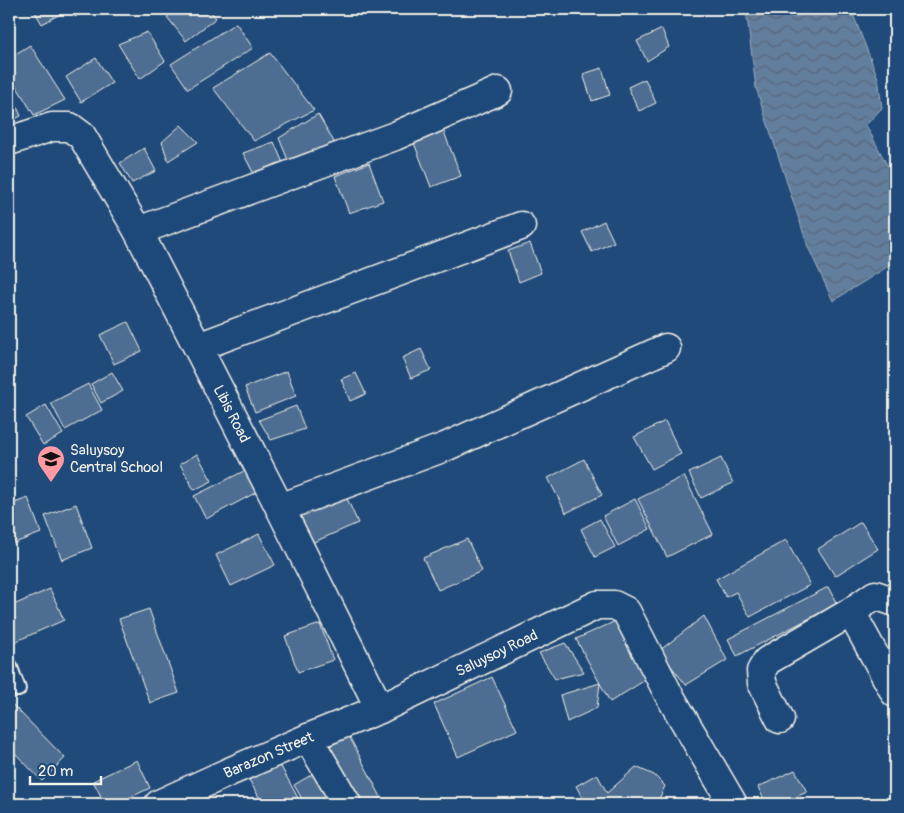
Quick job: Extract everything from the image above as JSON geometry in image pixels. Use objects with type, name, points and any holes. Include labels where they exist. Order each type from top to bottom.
[{"type":"street","points":[[138,231],[395,136],[498,92]]},
{"type":"street","name":"Libis Road","points":[[9,141],[52,127],[70,127],[82,136],[138,231],[280,508],[380,709]]},
{"type":"street","points":[[198,347],[521,226]]},
{"type":"street","points":[[280,508],[445,447],[666,348]]},
{"type":"street","points":[[780,719],[762,683],[761,670],[767,661],[851,612],[875,595],[895,602]]},
{"type":"street","name":"Saluysoy Road","points":[[380,709],[598,605],[614,605],[626,611],[668,693],[733,804]]},
{"type":"street","points":[[851,612],[895,692]]},
{"type":"street","name":"Barazon Street","points":[[159,804],[308,738],[380,709]]},
{"type":"street","points":[[308,738],[347,804]]},
{"type":"lane","points":[[9,665],[18,689]]},
{"type":"water","points":[[746,9],[851,9],[878,78],[882,108],[866,125],[895,180],[895,262],[833,301],[808,247],[756,88]]},
{"type":"building","points":[[33,9],[60,9],[62,13],[42,24]]},
{"type":"building","points":[[71,9],[87,9],[75,17]]},
{"type":"building","points":[[177,9],[209,9],[216,18],[186,41],[167,17]]},
{"type":"building","points":[[236,23],[253,48],[188,89],[171,64]]},
{"type":"building","points":[[662,29],[669,47],[647,61],[637,41]]},
{"type":"building","points":[[147,32],[165,61],[140,79],[118,44]]},
{"type":"building","points":[[30,45],[65,100],[34,115],[9,74],[9,58]]},
{"type":"building","points":[[270,53],[314,110],[254,141],[213,88]]},
{"type":"building","points":[[96,58],[112,83],[81,102],[66,77]]},
{"type":"building","points":[[602,68],[610,95],[592,101],[583,74]]},
{"type":"building","points":[[645,79],[656,103],[639,111],[628,87]]},
{"type":"building","points":[[9,92],[21,116],[9,122]]},
{"type":"building","points":[[318,114],[341,154],[292,170],[279,138]]},
{"type":"building","points":[[439,119],[461,176],[431,187],[409,130]]},
{"type":"building","points":[[181,125],[198,142],[168,161],[162,142]]},
{"type":"building","points":[[274,142],[286,170],[258,182],[243,153]]},
{"type":"building","points":[[144,148],[156,171],[132,183],[120,163]]},
{"type":"building","points":[[369,163],[383,201],[349,213],[335,176]]},
{"type":"building","points":[[604,221],[614,242],[592,252],[582,232]]},
{"type":"building","points":[[530,243],[541,273],[519,282],[508,251]]},
{"type":"building","points":[[128,322],[142,351],[114,364],[100,335]]},
{"type":"building","points":[[421,349],[431,370],[411,378],[402,358]]},
{"type":"building","points":[[287,371],[296,396],[255,412],[245,387]]},
{"type":"building","points":[[112,372],[123,391],[101,403],[91,384]]},
{"type":"building","points":[[356,373],[366,394],[350,401],[341,379]]},
{"type":"building","points":[[88,384],[102,410],[65,430],[51,403]]},
{"type":"building","points":[[46,405],[63,434],[43,445],[26,417]]},
{"type":"building","points":[[296,406],[305,429],[271,440],[259,420]]},
{"type":"building","points":[[665,421],[681,454],[652,469],[634,437]]},
{"type":"building","points":[[197,454],[212,481],[194,490],[180,464]]},
{"type":"building","points":[[721,458],[733,483],[701,498],[689,473]]},
{"type":"building","points":[[584,459],[602,495],[566,513],[548,478]]},
{"type":"building","points":[[246,470],[257,492],[206,519],[194,496]]},
{"type":"building","points":[[684,476],[713,534],[667,557],[638,499]]},
{"type":"building","points":[[345,494],[358,523],[307,545],[295,516]]},
{"type":"building","points":[[28,498],[41,533],[9,545],[9,505]]},
{"type":"building","points":[[635,499],[650,529],[618,546],[603,516]]},
{"type":"building","points":[[76,504],[92,548],[62,560],[45,516]]},
{"type":"building","points":[[600,519],[615,547],[595,557],[581,529]]},
{"type":"building","points":[[861,522],[878,549],[835,576],[818,549]]},
{"type":"building","points":[[259,534],[275,565],[231,586],[216,555]]},
{"type":"building","points":[[467,539],[482,571],[438,590],[423,558]]},
{"type":"building","points":[[786,540],[810,585],[750,617],[736,592],[726,597],[716,579]]},
{"type":"building","points":[[828,587],[837,604],[737,656],[728,639]]},
{"type":"building","points":[[50,589],[64,620],[10,644],[9,607]]},
{"type":"building","points":[[149,609],[179,693],[150,703],[119,619]]},
{"type":"building","points":[[704,616],[727,660],[686,685],[659,651]]},
{"type":"building","points":[[616,621],[650,677],[610,702],[576,639]]},
{"type":"building","points":[[320,624],[333,660],[298,672],[285,636]]},
{"type":"building","points":[[565,643],[584,672],[555,679],[539,653]]},
{"type":"building","points":[[492,677],[517,730],[458,757],[434,704]]},
{"type":"building","points":[[600,683],[597,708],[567,722],[560,695]]},
{"type":"building","points":[[9,701],[65,758],[42,781],[9,747]]},
{"type":"building","points":[[349,736],[381,797],[367,804],[353,804],[324,749]]},
{"type":"building","points":[[137,760],[150,788],[116,804],[105,804],[93,781]]},
{"type":"building","points":[[278,761],[298,798],[288,804],[263,804],[248,778]]},
{"type":"building","points":[[636,767],[654,775],[665,786],[657,804],[586,804],[576,786],[597,774],[607,793]]},
{"type":"building","points":[[323,768],[343,804],[305,804],[294,785]]},
{"type":"building","points":[[795,770],[807,792],[779,804],[766,804],[758,787]]},
{"type":"place","name":"Saluysoy Central School","points":[[51,483]]}]
